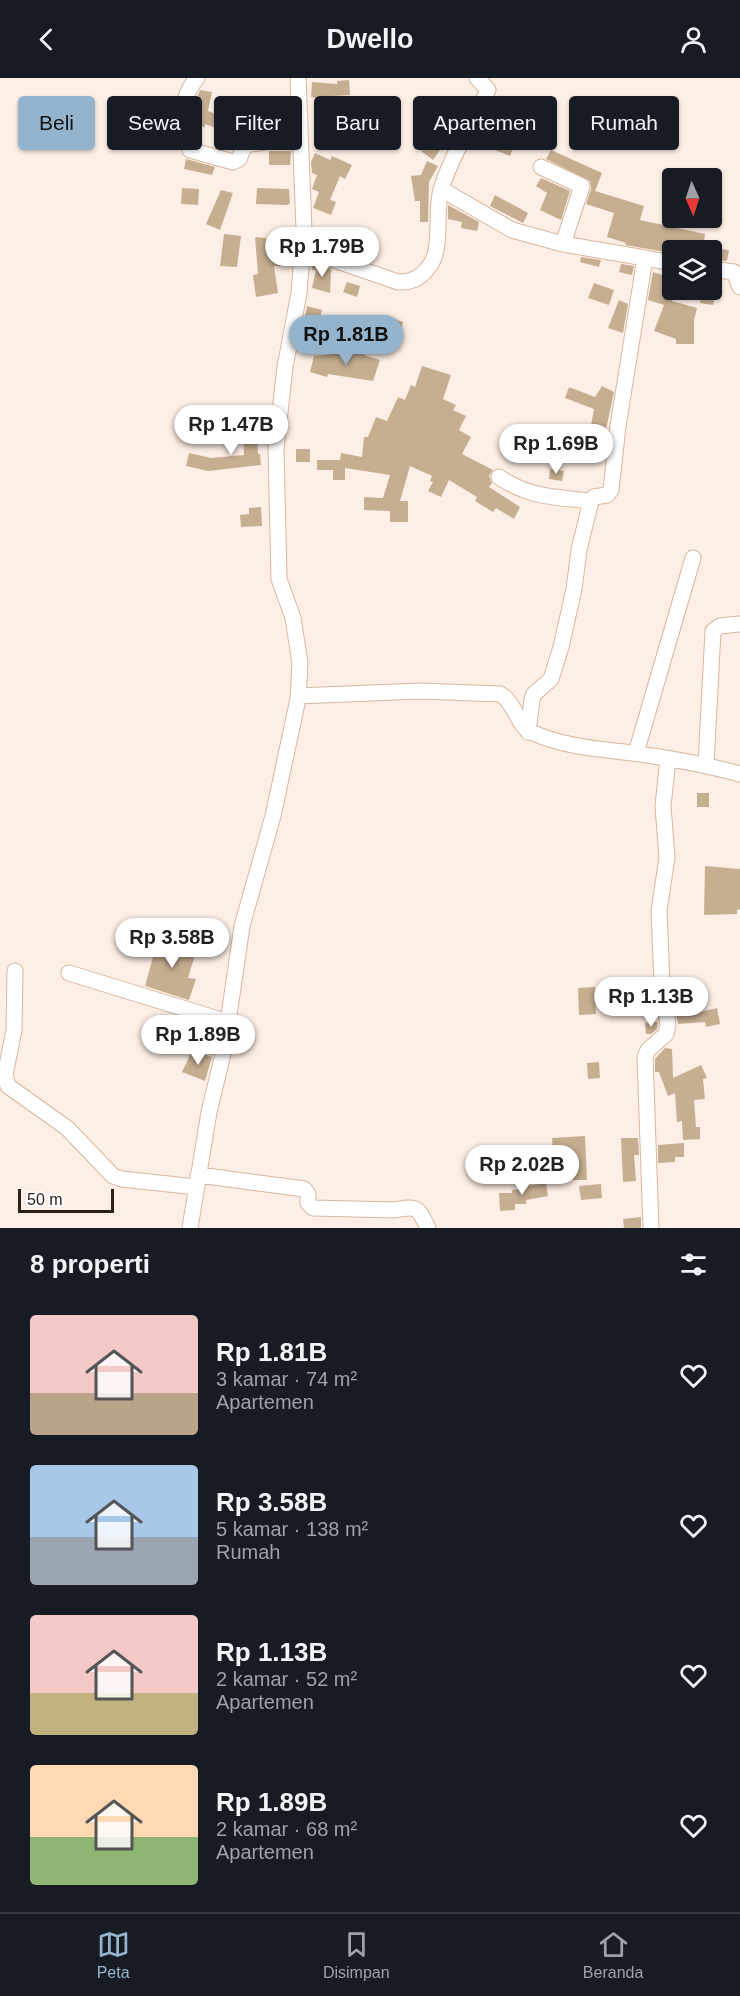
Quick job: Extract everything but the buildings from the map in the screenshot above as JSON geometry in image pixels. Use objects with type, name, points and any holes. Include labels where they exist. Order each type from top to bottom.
[{"type":"street","points":[[197,78],[190,87],[183,115],[190,150],[233,162],[239,159],[243,150]]},
{"type":"street","points":[[298,78],[299,96]]},
{"type":"street","points":[[302,249],[398,282],[408,283],[427,270],[433,260],[441,189],[488,90],[477,78]]},
{"type":"street","points":[[190,1228],[228,1022],[242,926],[273,816],[298,696],[300,663],[293,618],[279,579],[276,449],[285,367],[299,293],[304,229],[301,150]]},
{"type":"street","points":[[541,167],[582,186],[562,244]]},
{"type":"street","points":[[441,189],[504,227],[562,244],[662,261]]},
{"type":"street","points":[[528,732],[532,699],[534,694],[551,679],[561,647],[574,589],[579,550],[591,501],[594,497],[607,495],[611,490],[618,426],[645,258]]},
{"type":"street","points":[[722,270],[734,272],[740,286]]},
{"type":"street","points":[[499,477],[513,486],[537,495],[591,501]]},
{"type":"street","points":[[636,753],[693,558]]},
{"type":"street","points":[[706,765],[712,631],[720,626],[740,624]]},
{"type":"street","points":[[298,696],[420,691],[500,694],[506,697],[528,732],[574,746],[636,753],[706,765],[740,774]]},
{"type":"street","points":[[651,1228],[645,1056],[648,1050],[666,1034],[668,1025],[662,983],[659,911],[667,856],[663,806],[668,759]]},
{"type":"street","points":[[15,971],[15,1030],[5,1075],[8,1086],[72,1132],[113,1176],[122,1179],[197,1181],[304,1189],[308,1194],[308,1203],[313,1208],[416,1209],[428,1228]]},
{"type":"street","points":[[69,974],[228,1022]]}]
